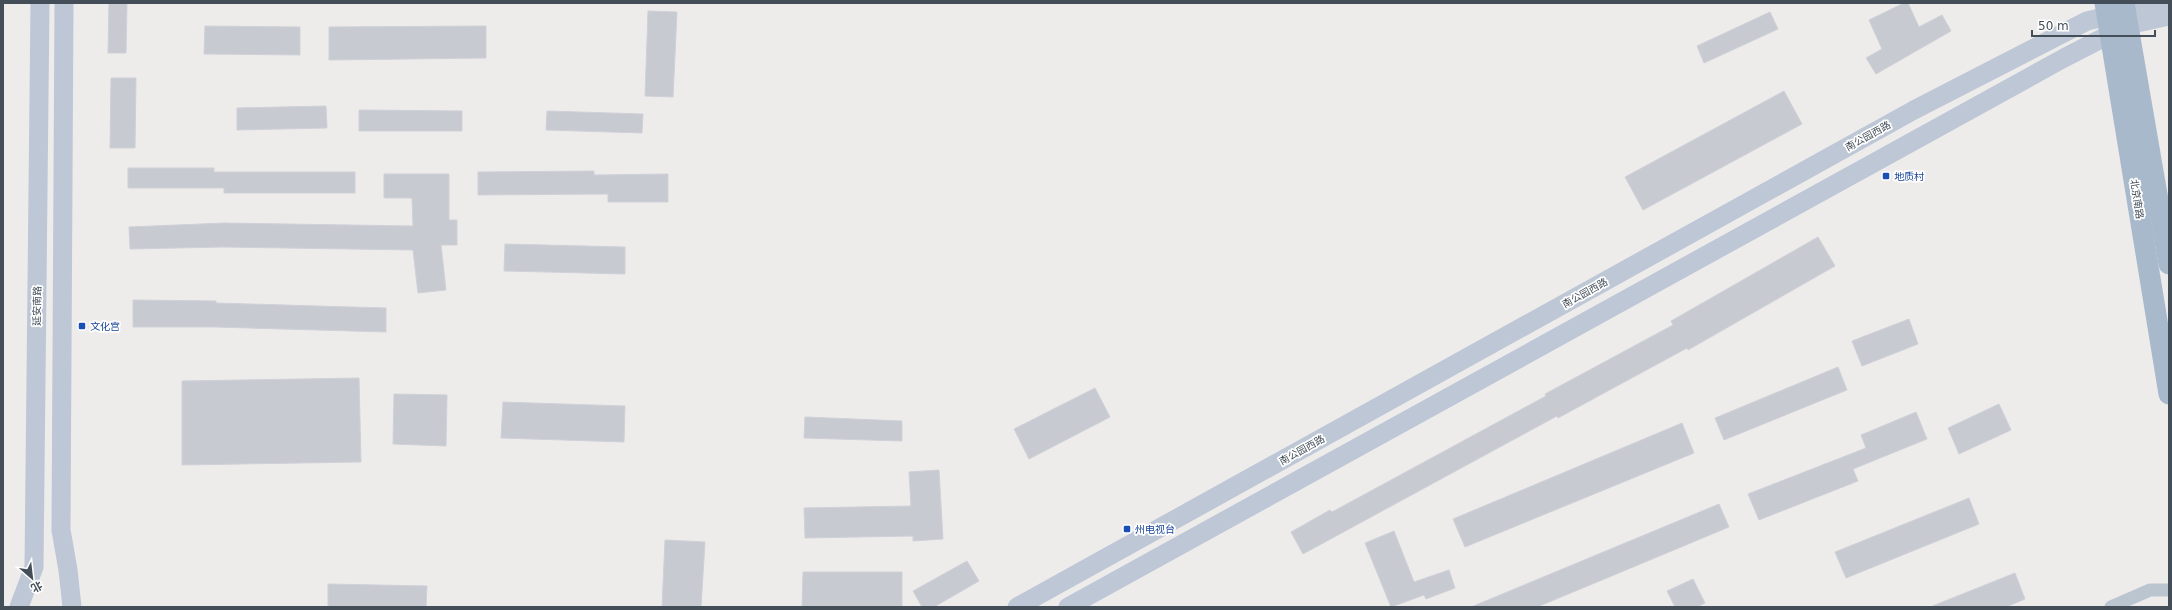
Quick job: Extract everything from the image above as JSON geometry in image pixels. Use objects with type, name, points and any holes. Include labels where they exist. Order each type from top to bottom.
[{"type":"main road","name":"延安南路","points":[[19,607],[34,567],[40,3]]},
{"type":"main road","points":[[64,3],[60,530],[68,570],[72,607]]},
{"type":"main road","name":"南公园西路","points":[[1017,607],[1914,110],[2087,21],[2163,3]]},
{"type":"main road","name":"南公园西路","points":[[1068,607],[2117,15],[2169,16]]},
{"type":"main road","name":"北京南路","points":[[2117,15],[2169,264]]},
{"type":"main road","name":"北京南路","points":[[2117,15],[2169,394]]},
{"type":"street","points":[[2111,607],[2150,590],[2169,590]]},
{"type":"building","points":[[109,3],[127,3],[126,53],[108,53]]},
{"type":"building","points":[[1904,3],[1908,3],[1919,27],[1942,15],[1951,31],[1876,74],[1866,58],[1882,49],[1869,20]]},
{"type":"building","points":[[648,11],[677,12],[673,97],[645,96]]},
{"type":"building","points":[[1770,12],[1778,29],[1704,63],[1697,46]]},
{"type":"building","points":[[205,26],[300,27],[300,55],[204,54]]},
{"type":"building","points":[[486,26],[486,58],[329,60],[329,27]]},
{"type":"building","points":[[111,78],[136,78],[135,148],[110,148]]},
{"type":"building","points":[[1784,91],[1802,124],[1643,210],[1625,177]]},
{"type":"building","points":[[326,106],[327,128],[237,130],[237,108]]},
{"type":"building","points":[[359,110],[462,111],[462,131],[359,131]]},
{"type":"building","points":[[547,111],[643,114],[642,133],[546,130]]},
{"type":"building","points":[[128,168],[214,168],[214,172],[355,172],[355,193],[224,193],[224,188],[128,188]]},
{"type":"building","points":[[594,171],[594,175],[668,174],[668,202],[608,202],[608,194],[478,195],[478,172]]},
{"type":"building","points":[[384,174],[449,174],[449,220],[457,220],[457,245],[441,245],[446,290],[418,293],[413,250],[222,247],[130,249],[129,227],[224,223],[413,226],[412,198],[384,198]]},
{"type":"building","points":[[1818,237],[1835,266],[1688,350],[1687,348],[1558,418],[1557,416],[1303,554],[1291,532],[1330,510],[1332,512],[1673,325],[1671,321]]},
{"type":"building","points":[[505,244],[625,247],[625,274],[504,271]]},
{"type":"building","points":[[133,300],[216,301],[216,303],[386,308],[386,332],[215,327],[133,327]]},
{"type":"building","points":[[1909,319],[1918,344],[1862,366],[1852,341]]},
{"type":"building","points":[[1838,367],[1847,390],[1724,440],[1715,418]]},
{"type":"building","points":[[359,378],[361,462],[182,465],[182,381]]},
{"type":"building","points":[[1095,388],[1110,417],[1029,459],[1014,429]]},
{"type":"building","points":[[394,394],[447,395],[446,446],[393,444]]},
{"type":"building","points":[[503,402],[625,406],[624,442],[501,438]]},
{"type":"building","points":[[1999,404],[2011,430],[1959,454],[1948,428]]},
{"type":"building","points":[[1916,412],[1927,439],[1853,469],[1858,481],[1759,520],[1748,494],[1866,448],[1861,435]]},
{"type":"building","points":[[805,417],[902,421],[902,441],[804,438]]},
{"type":"building","points":[[1682,423],[1694,453],[1465,547],[1453,519]]},
{"type":"building","points":[[939,470],[943,539],[913,541],[913,536],[805,538],[804,508],[911,506],[909,472]]},
{"type":"building","points":[[1969,498],[1979,524],[1846,578],[1835,552]]},
{"type":"building","points":[[1719,504],[1729,527],[1537,607],[1471,607]]},
{"type":"building","points":[[1394,531],[1414,582],[1449,570],[1455,588],[1426,599],[1424,595],[1391,607],[1365,543]]},
{"type":"building","points":[[665,540],[705,542],[701,607],[662,607]]},
{"type":"building","points":[[967,561],[979,581],[934,607],[922,607],[913,591]]},
{"type":"building","points":[[803,572],[902,572],[902,607],[802,607]]},
{"type":"building","points":[[2015,573],[2025,599],[2006,607],[1930,607]]},
{"type":"building","points":[[1693,579],[1705,603],[1697,607],[1675,607],[1667,591]]},
{"type":"building","points":[[328,584],[427,586],[426,607],[328,607]]},
{"type":"place","name":"地质村","points":[[1886,176]]},
{"type":"place","name":"文化宫","points":[[82,326]]},
{"type":"place","name":"州电视台","points":[[1127,529]]}]
